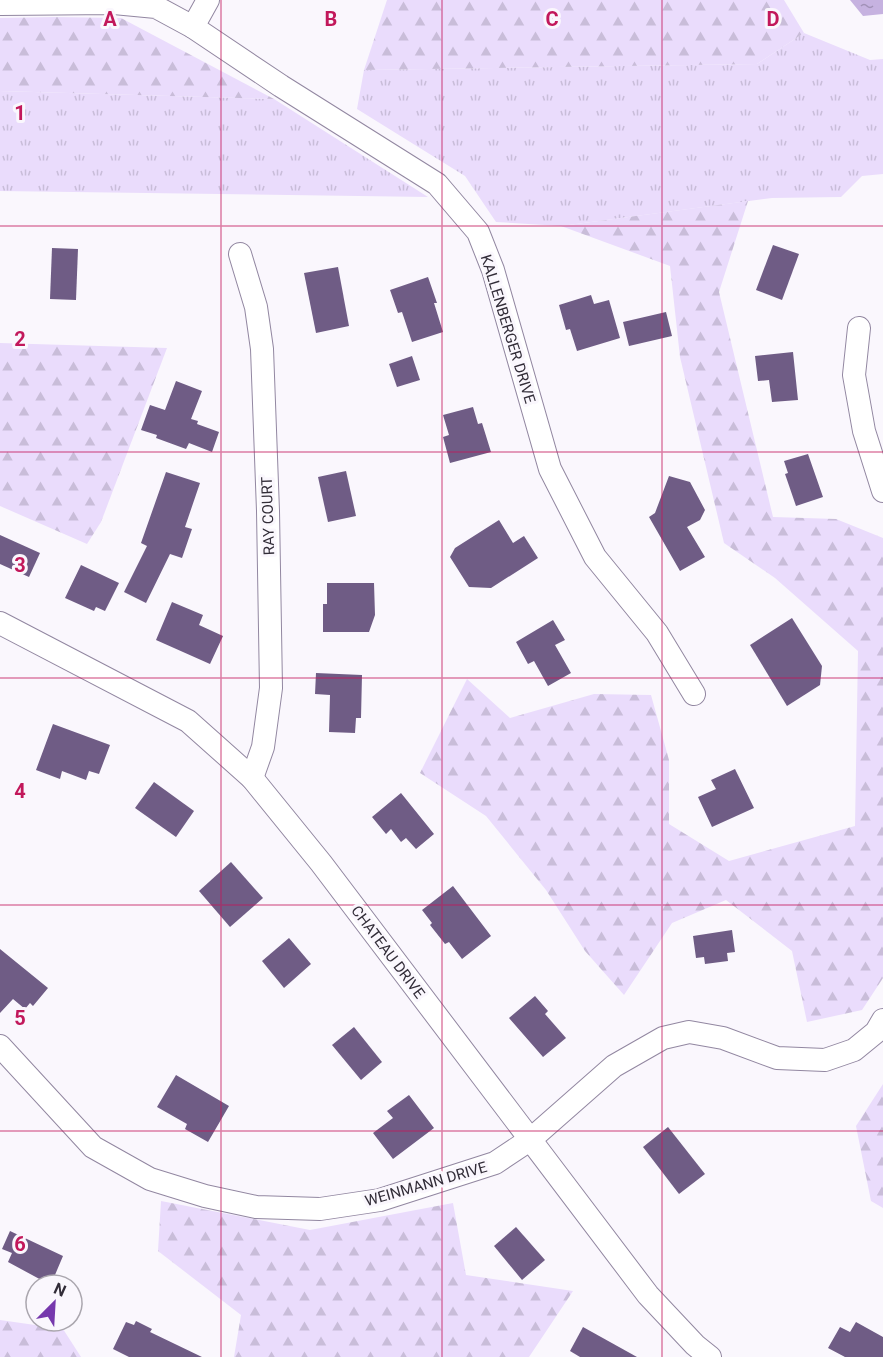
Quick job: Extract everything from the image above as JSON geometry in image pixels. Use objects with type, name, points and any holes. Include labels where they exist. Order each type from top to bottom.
[{"type":"street","points":[[193,27],[208,0]]},
{"type":"street","name":"KALLENBERGER DRIVE","points":[[0,4],[114,3],[156,7],[193,27],[281,86],[437,184],[478,232],[493,270],[550,469],[595,557],[657,633],[694,694]]},
{"type":"street","name":"RAY COURT","points":[[240,254],[256,307],[262,349],[269,523],[271,688],[263,747],[252,778]]},
{"type":"street","points":[[859,328],[854,375],[864,431],[883,491]]},
{"type":"street","name":"CHATEAU DRIVE","points":[[0,623],[188,721],[252,778],[321,863],[648,1295],[697,1353]]},
{"type":"street","name":"WEINMANN DRIVE","points":[[0,1046],[93,1147],[150,1179],[205,1196],[256,1207],[320,1209],[380,1200],[495,1164],[531,1139],[614,1066],[663,1038],[689,1032],[723,1038],[777,1058],[825,1060],[854,1050],[876,1032],[883,1020]]},
{"type":"green space","points":[[387,0],[784,0],[804,33],[757,64],[364,70]]},
{"type":"green space","points":[[0,18],[121,18],[274,99],[0,91]]},
{"type":"green space","points":[[804,33],[870,60],[883,59],[883,174],[862,176],[841,197],[772,198],[561,226],[496,222],[465,176],[357,109],[364,70],[757,64]]},
{"type":"green space","points":[[0,91],[274,99],[428,197],[0,191]]},
{"type":"green space","points":[[748,201],[719,292],[773,517],[836,519],[883,538],[883,978],[862,1010],[807,1022],[792,951],[726,900],[672,923],[624,995],[585,951],[546,890],[486,816],[420,773],[467,679],[510,718],[594,694],[651,695],[669,760],[669,824],[729,861],[855,826],[858,651],[775,578],[724,543],[680,357],[670,266],[561,226]]},
{"type":"green space","points":[[0,343],[167,348],[101,522],[87,544],[0,506]]},
{"type":"green space","points":[[883,1084],[883,1208],[871,1201],[856,1126]]},
{"type":"green space","points":[[161,1201],[310,1230],[453,1203],[466,1275],[573,1291],[529,1357],[234,1357],[241,1315],[158,1251]]},
{"type":"green space","points":[[0,1320],[24,1323],[24,1333],[66,1333],[81,1357],[0,1357]]},
{"type":"water","points":[[850,0],[883,0],[883,14],[863,16]]},
{"type":"building","points":[[773,245],[799,254],[782,300],[756,290]]},
{"type":"building","points":[[52,248],[78,249],[76,300],[50,299]]},
{"type":"building","points":[[338,267],[349,326],[316,333],[304,273]]},
{"type":"building","points":[[428,277],[437,303],[434,303],[443,332],[412,342],[402,312],[398,313],[390,290]]},
{"type":"building","points":[[591,295],[594,304],[609,300],[620,338],[577,351],[570,329],[566,330],[559,305]]},
{"type":"building","points":[[666,312],[672,336],[629,346],[623,322]]},
{"type":"building","points":[[793,352],[798,400],[772,402],[769,380],[758,381],[755,356]]},
{"type":"building","points":[[412,356],[420,380],[397,387],[389,364]]},
{"type":"building","points":[[176,381],[202,391],[191,419],[198,421],[197,424],[219,432],[212,452],[189,443],[186,449],[141,430],[150,405],[165,410]]},
{"type":"building","points":[[473,407],[478,424],[482,423],[491,452],[450,463],[443,437],[449,435],[443,415]]},
{"type":"building","points":[[808,454],[823,497],[796,506],[785,474],[788,473],[784,461]]},
{"type":"building","points":[[346,471],[356,516],[328,522],[318,477]]},
{"type":"building","points":[[166,472],[200,483],[185,527],[192,529],[182,558],[170,554],[146,603],[124,592],[147,546],[141,543]]},
{"type":"building","points":[[669,476],[690,482],[705,510],[700,520],[687,527],[705,557],[680,571],[649,517],[655,513]]},
{"type":"building","points":[[499,520],[513,543],[524,536],[538,558],[491,588],[469,587],[450,557],[455,548]]},
{"type":"building","points":[[0,535],[40,553],[29,577],[0,564]]},
{"type":"building","points":[[81,565],[119,583],[105,611],[96,607],[94,611],[65,598]]},
{"type":"building","points":[[327,583],[374,583],[375,615],[369,632],[323,632],[323,604],[327,604]]},
{"type":"building","points":[[172,602],[203,615],[199,625],[223,636],[210,664],[156,640]]},
{"type":"building","points":[[792,618],[822,666],[820,685],[787,706],[750,645]]},
{"type":"building","points":[[553,620],[565,640],[555,645],[571,673],[548,686],[534,661],[528,664],[516,642]]},
{"type":"building","points":[[316,673],[362,675],[361,718],[356,718],[355,733],[329,732],[330,695],[315,694]]},
{"type":"building","points":[[53,724],[110,745],[99,774],[89,771],[86,780],[62,771],[60,779],[36,770]]},
{"type":"building","points":[[735,769],[754,808],[712,827],[698,797],[716,789],[711,780]]},
{"type":"building","points":[[154,782],[194,811],[176,837],[135,808]]},
{"type":"building","points":[[401,793],[434,834],[416,849],[406,838],[401,842],[391,829],[386,834],[372,817]]},
{"type":"building","points":[[231,862],[263,898],[230,927],[199,891]]},
{"type":"building","points":[[453,886],[491,936],[462,959],[449,942],[445,944],[422,910]]},
{"type":"building","points":[[732,930],[735,952],[727,953],[728,961],[705,964],[704,957],[696,958],[693,936]]},
{"type":"building","points":[[289,938],[311,964],[284,988],[262,961]]},
{"type":"building","points":[[0,949],[48,988],[33,1006],[30,1003],[25,1009],[13,999],[0,1013]]},
{"type":"building","points":[[535,996],[548,1011],[545,1014],[566,1038],[543,1057],[509,1018]]},
{"type":"building","points":[[354,1027],[382,1062],[361,1080],[332,1045]]},
{"type":"building","points":[[176,1075],[229,1106],[208,1142],[185,1129],[187,1124],[157,1107]]},
{"type":"building","points":[[409,1095],[434,1128],[393,1159],[373,1133],[393,1118],[387,1111]]},
{"type":"building","points":[[668,1127],[705,1174],[679,1194],[643,1147]]},
{"type":"building","points":[[516,1227],[545,1260],[522,1280],[494,1246]]},
{"type":"building","points":[[10,1231],[63,1256],[56,1273],[28,1273],[8,1262],[12,1253],[2,1249]]},
{"type":"building","points":[[136,1321],[152,1329],[150,1332],[202,1357],[129,1357],[113,1349],[126,1322],[134,1325]]},
{"type":"building","points":[[856,1322],[883,1337],[883,1357],[845,1357],[828,1348],[840,1327],[850,1332]]},
{"type":"building","points":[[583,1327],[637,1357],[580,1357],[570,1351]]}]
